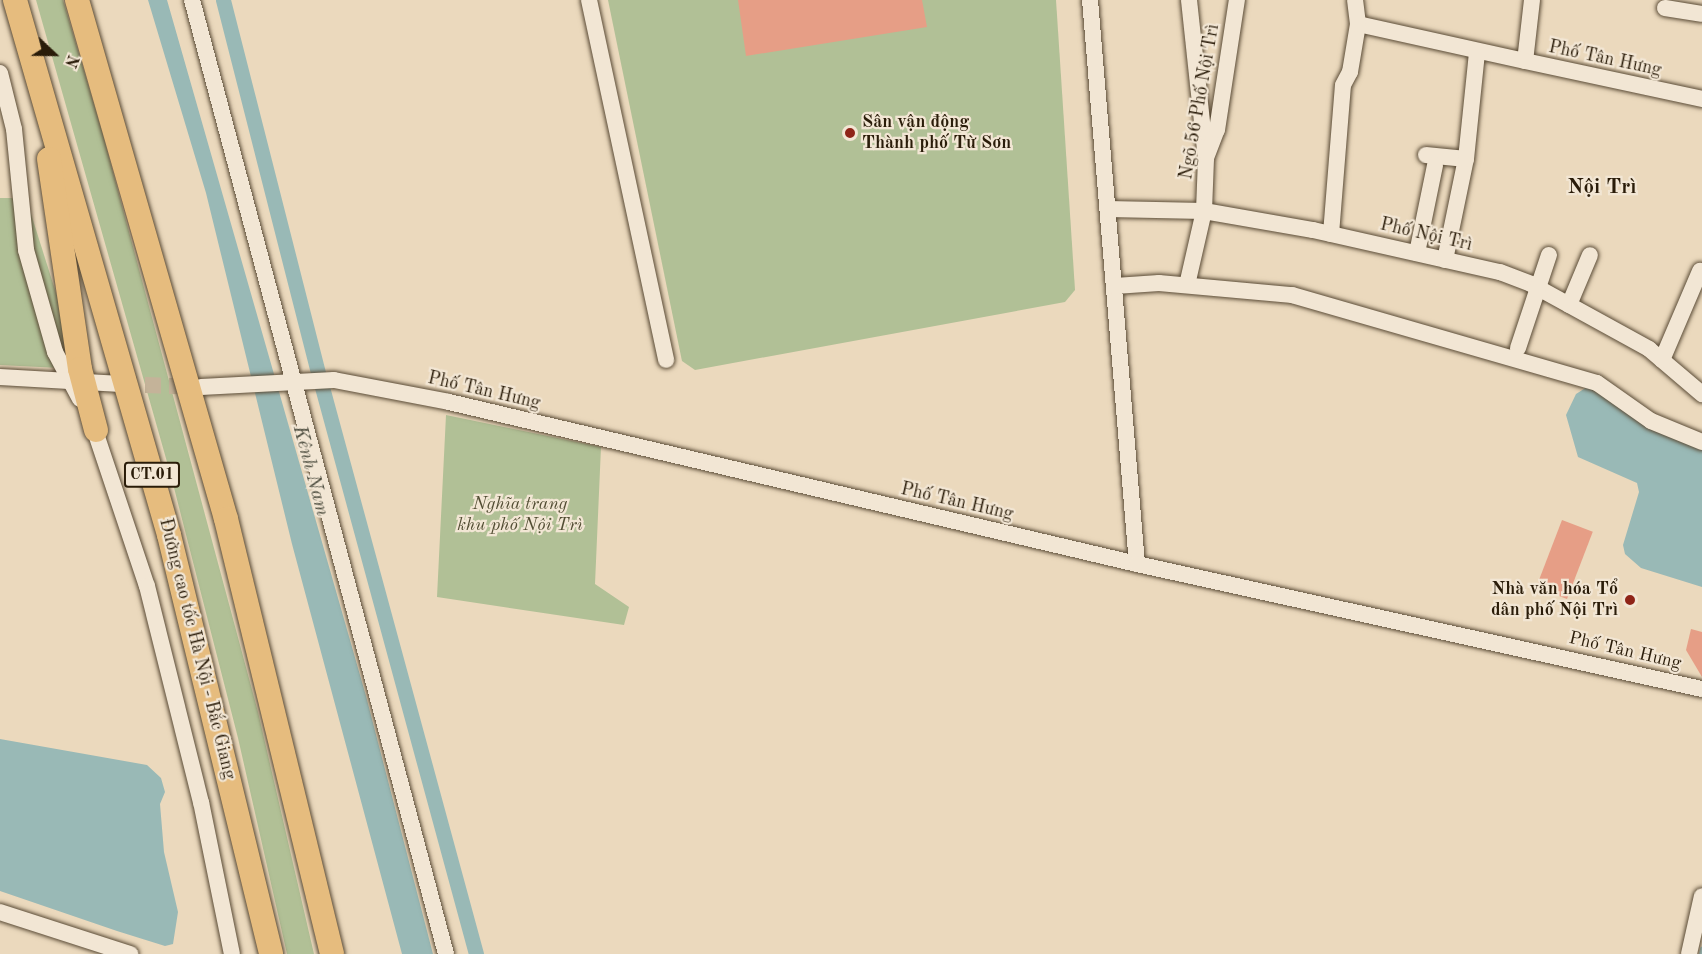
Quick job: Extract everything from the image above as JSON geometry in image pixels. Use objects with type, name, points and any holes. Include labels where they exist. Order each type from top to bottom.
[{"type":"highway","points":[[9,0],[52,168],[78,382],[96,430]]},
{"type":"highway","name":"Đường cao tốc Hà Nội - Bắc Giang","points":[[15,0],[169,535],[271,954]]},
{"type":"highway","points":[[77,0],[226,519],[332,954]]},
{"type":"street","points":[[192,0],[446,954]]},
{"type":"street","points":[[590,0],[666,360]]},
{"type":"street","points":[[1090,0],[1137,564]]},
{"type":"street","points":[[1189,0],[1206,158]]},
{"type":"street","name":"Ngõ 56 Phố Nội Trì","points":[[1187,285],[1204,211],[1206,158],[1217,130],[1236,0]]},
{"type":"street","points":[[1331,234],[1343,85],[1350,72],[1358,24],[1355,0]]},
{"type":"street","name":"Phố Tân Hưng","points":[[1532,0],[1524,62],[1702,99]]},
{"type":"street","points":[[1665,8],[1702,14]]},
{"type":"street","points":[[1358,24],[1524,62]]},
{"type":"street","points":[[1445,260],[1466,159],[1477,51]]},
{"type":"street","points":[[0,73],[11,112],[26,250],[55,352],[78,382]]},
{"type":"street","points":[[1416,253],[1430,160],[1466,159]]},
{"type":"street","name":"Phố Nội Trì","points":[[1108,209],[1204,211],[1331,234],[1500,272],[1569,305],[1662,360],[1702,393]]},
{"type":"street","points":[[1518,348],[1549,255]]},
{"type":"street","points":[[1569,305],[1590,255]]},
{"type":"street","points":[[1662,360],[1700,271]]},
{"type":"street","points":[[1115,286],[1187,285],[1292,295],[1597,383],[1651,421],[1702,442]]},
{"type":"street","points":[[0,377],[121,384]]},
{"type":"street","name":"Phố Tân Hưng","points":[[201,387],[295,380],[334,380],[449,402],[1137,564],[1702,689]]},
{"type":"street","points":[[96,430],[147,586],[201,802],[232,954]]},
{"type":"street","points":[[1689,954],[1702,896]]},
{"type":"street","points":[[0,912],[130,954]]},
{"type":"green space","points":[[36,0],[63,0],[103,135],[258,712],[314,954],[287,954],[238,738],[171,476]]},
{"type":"green space","name":"Sân vận động Thành phố Từ Sơn","points":[[608,0],[1056,0],[1075,290],[1065,302],[695,370],[682,361]]},
{"type":"green space","points":[[0,198],[26,198],[80,369],[0,365]]},
{"type":"green space","name":"Nghĩa trang khu phố Nội Trì","points":[[446,415],[601,447],[595,584],[629,607],[624,625],[437,597]]},
{"type":"water","name":"Kênh Nam","points":[[148,0],[167,0],[366,696],[433,954],[402,954],[292,544],[206,193]]},
{"type":"water","points":[[1587,387],[1702,448],[1702,587],[1641,568],[1625,554],[1623,545],[1639,492],[1637,483],[1578,457],[1566,415],[1576,394]]},
{"type":"water","points":[[0,739],[147,765],[161,778],[165,792],[160,804],[164,852],[178,912],[173,944],[165,946],[0,891]]},
{"type":"building","points":[[738,0],[922,0],[927,27],[746,56]]},
{"type":"building","points":[[1562,520],[1593,532],[1567,599],[1536,587]]},
{"type":"building","points":[[1691,629],[1702,632],[1702,677],[1686,650]]},
{"type":"waterway","points":[[223,0],[319,376],[476,954]]},
{"type":"waterway","points":[[1701,954],[1702,949]]},
{"type":"tunnel","points":[[121,384],[197,387]]},
{"type":"place","name":"Sân vận động Thành phố Từ Sơn","points":[[850,133]]},
{"type":"place","name":"Nhà văn hóa Tổ dân phố Nội Trì","points":[[1630,600]]},
{"type":"district","name":"Nội Trì","points":[[1602,188]]}]
